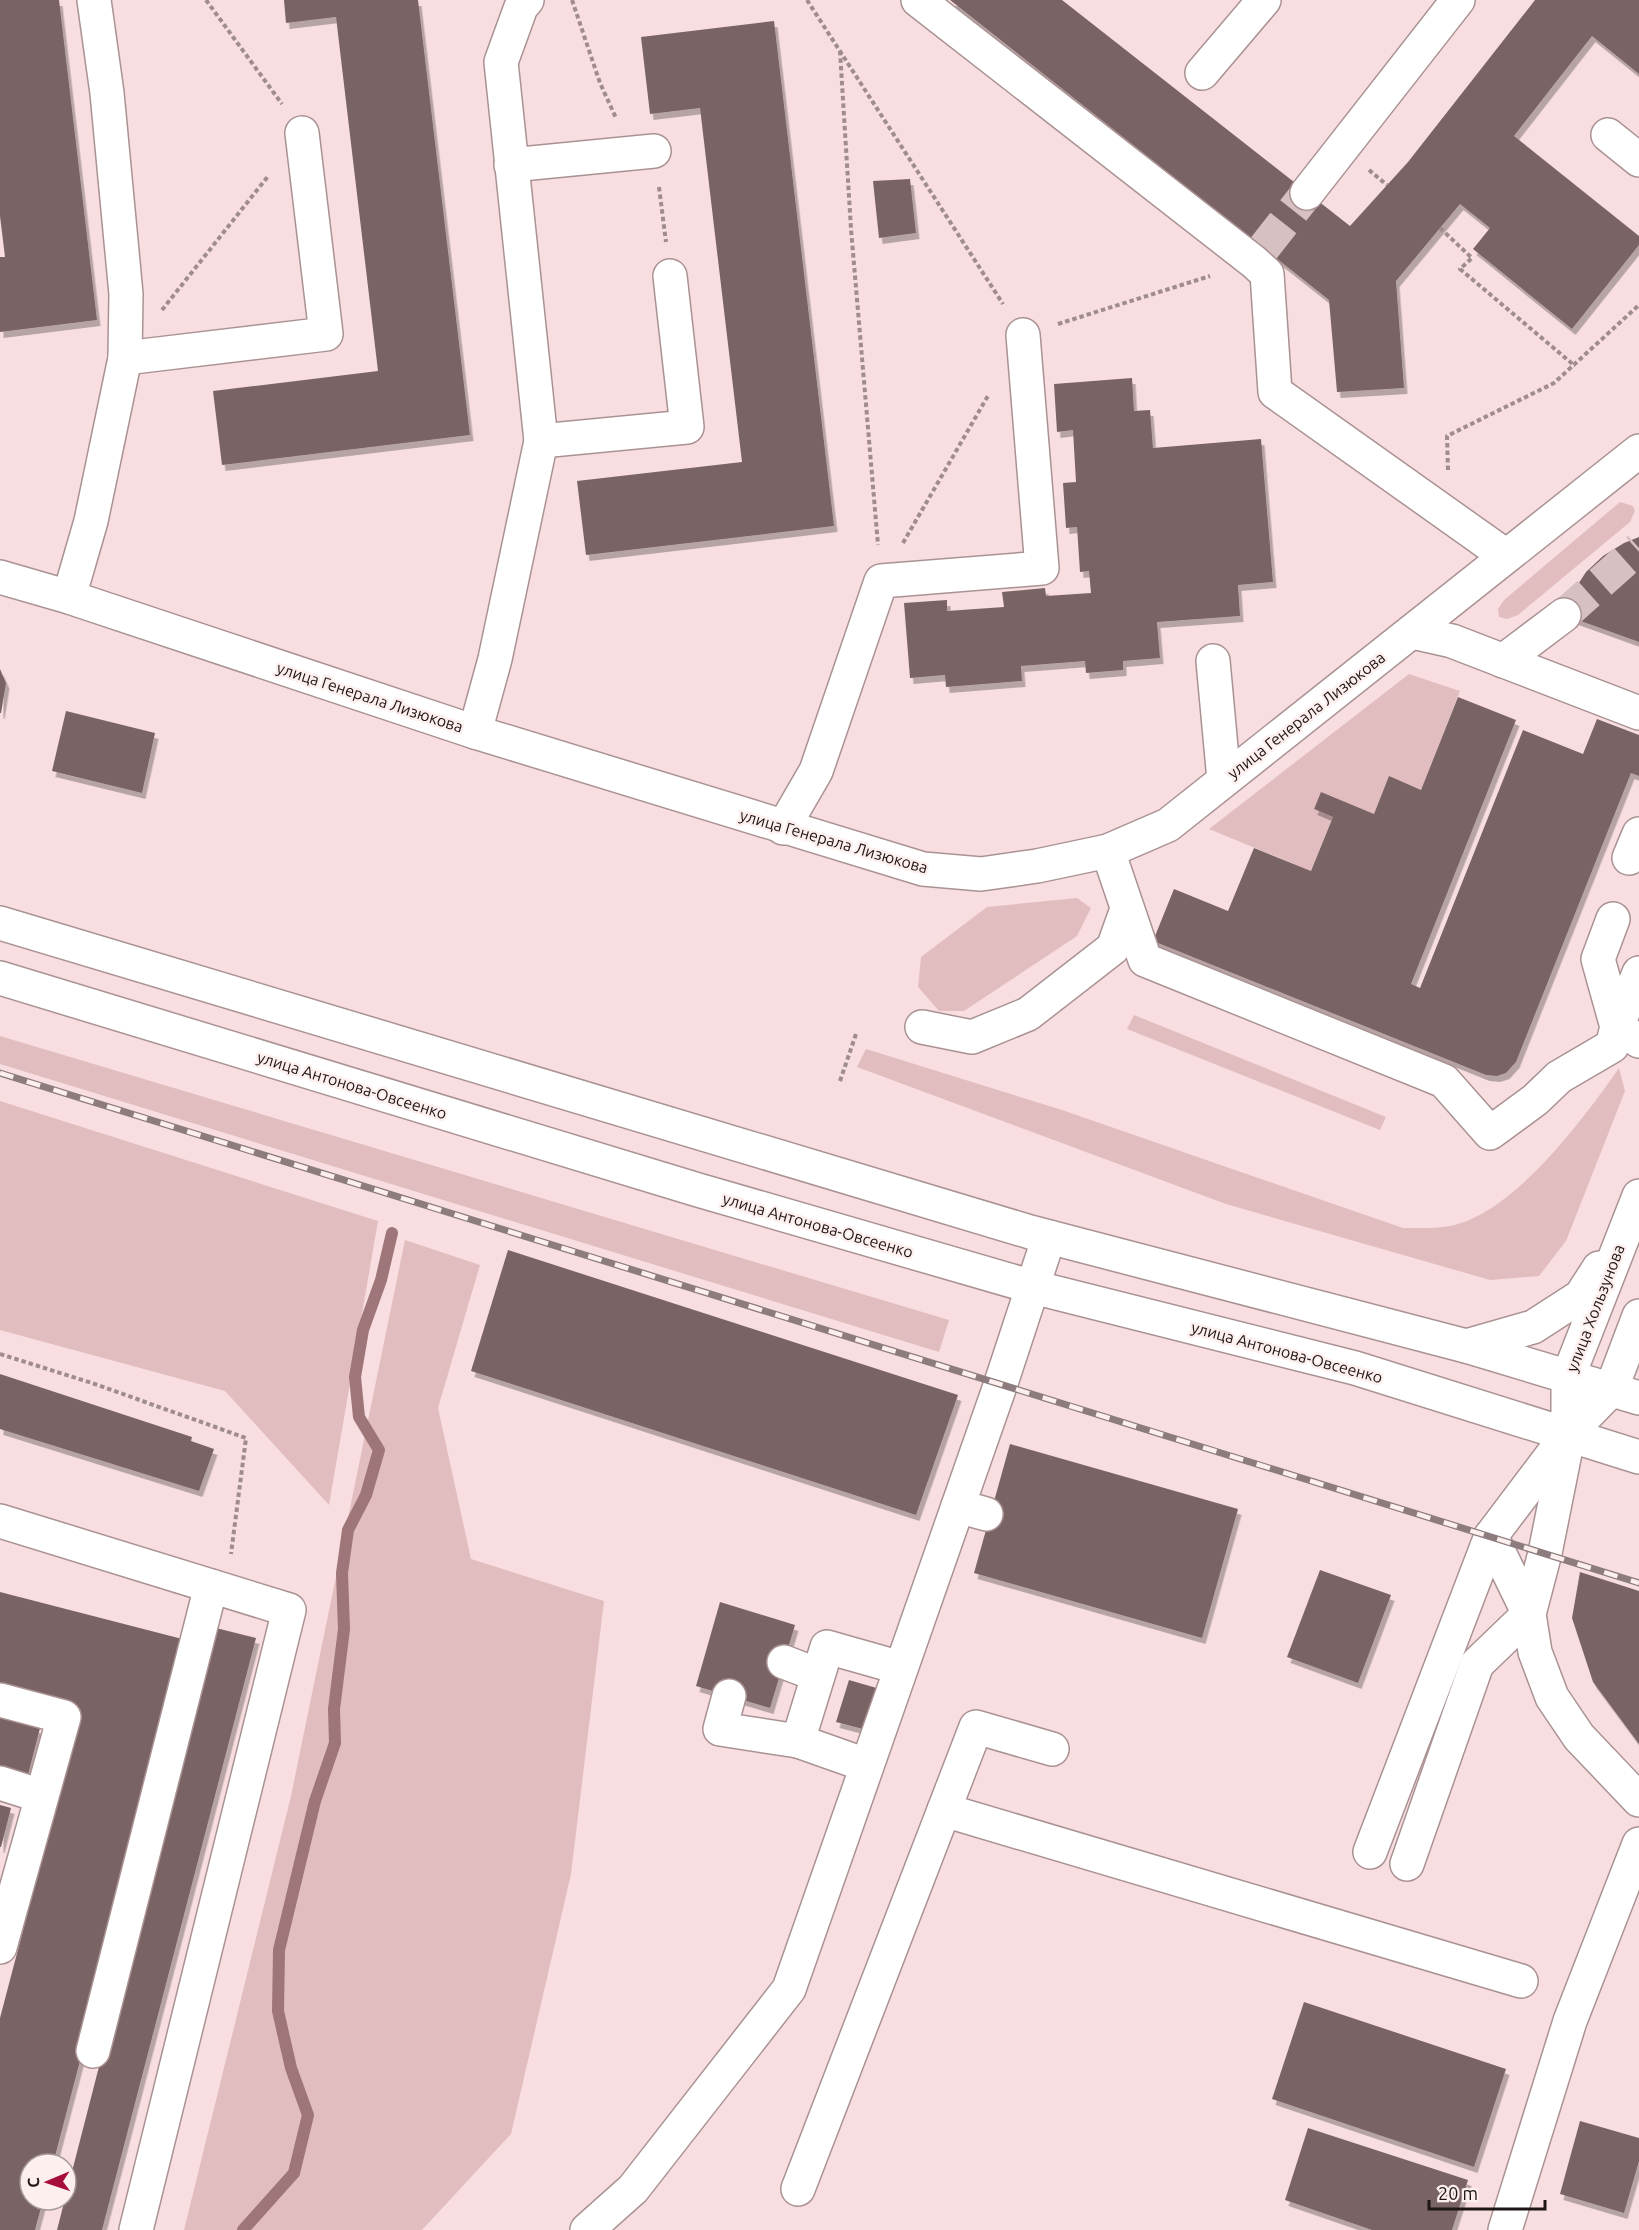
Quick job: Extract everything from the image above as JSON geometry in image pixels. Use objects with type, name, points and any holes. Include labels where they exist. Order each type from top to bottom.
[{"type":"main road","points":[[69,597],[91,521],[125,358],[126,294],[107,93],[94,0]]},
{"type":"main road","points":[[475,732],[495,659],[541,441],[501,63],[521,7],[527,0]]},
{"type":"main road","points":[[918,0],[1037,95],[1259,255],[1267,274],[1275,392],[1506,556]]},
{"type":"main road","points":[[1202,73],[1264,0]]},
{"type":"main road","points":[[1307,193],[1458,0]]},
{"type":"main road","points":[[125,358],[326,334],[302,133]]},
{"type":"main road","points":[[1608,135],[1639,160]]},
{"type":"main road","points":[[511,165],[643,153]]},
{"type":"main road","points":[[541,441],[687,427],[670,276]]},
{"type":"main road","points":[[783,828],[816,771],[881,581],[1042,568],[1023,335]]},
{"type":"main road","name":"улица Генерала Лизюкова","points":[[0,577],[69,597],[475,732],[783,828],[923,869],[981,874],[1108,851],[1167,825],[1639,452]]},
{"type":"main road","points":[[1503,661],[1564,615]]},
{"type":"main road","points":[[1412,632],[1452,641],[1639,713]]},
{"type":"main road","points":[[1213,661],[1224,780]]},
{"type":"main road","points":[[1108,851],[1144,960],[1443,1081],[1490,1133],[1535,1100],[1559,1077],[1628,1034],[1639,973]]},
{"type":"main road","points":[[922,1027],[972,1037],[1028,1014],[1113,948],[1127,909]]},
{"type":"main road","points":[[1613,919],[1598,959],[1628,1034]]},
{"type":"main road","points":[[0,923],[714,1139],[1049,1237],[1466,1346],[1625,1394]]},
{"type":"main road","name":"улица Антонова-Овсеенко","points":[[0,978],[698,1190],[1033,1287],[1355,1368],[1639,1457]]},
{"type":"main road","name":"улица Хользунова","points":[[1466,1346],[1533,1327],[1581,1296],[1634,1210]]},
{"type":"main road","name":"улица Хользунова","points":[[1529,1614],[1545,1553],[1568,1434],[1568,1377],[1634,1210]]},
{"type":"main road","points":[[587,2230],[633,2189],[789,1989],[901,1668],[972,1510],[1033,1287],[1049,1237]]},
{"type":"main road","points":[[1370,1852],[1491,1536],[1568,1434],[1625,1394],[1639,1316]]},
{"type":"main road","points":[[0,1521],[289,1610],[136,2230]]},
{"type":"main road","points":[[1491,1536],[1529,1614],[1535,1652],[1552,1697],[1579,1737],[1636,1787]]},
{"type":"main road","points":[[93,2051],[219,1588]]},
{"type":"main road","points":[[1407,1864],[1477,1664],[1529,1614]]},
{"type":"main road","points":[[798,1740],[827,1647],[901,1668]]},
{"type":"main road","points":[[784,1662],[818,1675]]},
{"type":"main road","points":[[729,1696],[720,1729],[798,1740],[866,1765]]},
{"type":"main road","points":[[0,1700],[64,1717],[41,1796],[9,1879],[0,1947]]},
{"type":"main road","points":[[798,2189],[976,1727],[1052,1749]]},
{"type":"main road","points":[[0,1783],[41,1796]]},
{"type":"main road","points":[[944,1810],[1521,1981]]},
{"type":"main road","points":[[1505,2230],[1570,2021],[1639,1844]]},
{"type":"path","points":[[162,311],[302,133],[206,0]]},
{"type":"path","points":[[572,0],[600,83],[643,153],[670,276]]},
{"type":"path","points":[[807,0],[1023,335],[1259,255]]},
{"type":"path","points":[[840,51],[851,229],[881,581]]},
{"type":"path","points":[[1440,228],[1472,258],[1460,269],[1575,366]]},
{"type":"path","points":[[1448,477],[1447,436],[1554,383],[1639,305]]},
{"type":"path","points":[[881,581],[993,387]]},
{"type":"path","points":[[840,1081],[856,1034]]},
{"type":"path","points":[[0,1354],[92,1383],[246,1438],[219,1588]]},
{"type":"shaded area","points":[[1620,502],[1633,506],[1635,511],[1630,522],[1518,615],[1507,619],[1499,617],[1498,609],[1504,600]]},
{"type":"shaded area","points":[[1409,674],[1460,691],[1421,790],[1389,777],[1374,814],[1321,793],[1314,809],[1333,817],[1311,871],[1209,829]]},
{"type":"shaded area","points":[[1077,898],[1091,908],[1077,936],[964,1011],[939,1011],[918,987],[921,957],[987,907]]},
{"type":"shaded area","points":[[1134,1015],[1386,1117],[1380,1130],[1127,1029]]},
{"type":"shaded area","points":[[0,1036],[949,1320],[939,1352],[0,1064]]},
{"type":"shaded area","points":[[866,1049],[1062,1110],[1403,1228],[1452,1226],[1481,1214],[1527,1180],[1548,1158],[1588,1111],[1619,1068],[1625,1091],[1566,1241],[1539,1276],[1490,1280],[1226,1204],[857,1067]]},
{"type":"shaded area","points":[[0,1101],[378,1221],[329,1505],[225,1391],[0,1330]]},
{"type":"shaded area","points":[[405,1240],[480,1265],[438,1408],[471,1559],[604,1601],[571,1874],[511,2134],[422,2230],[184,2230],[291,1796]]},
{"type":"building","points":[[0,0],[59,0],[97,320],[0,332],[0,257],[5,257],[0,216]]},
{"type":"building","points":[[284,0],[418,0],[470,435],[222,465],[213,391],[378,371],[336,17],[286,23]]},
{"type":"building","points":[[950,0],[1062,0],[1350,226],[1408,162],[1535,0],[1639,0],[1639,74],[1592,36],[1514,136],[1639,236],[1639,245],[1572,329],[1473,249],[1490,228],[1460,204],[1396,281],[1404,388],[1337,392],[1329,300]]},
{"type":"building","points":[[774,21],[834,526],[586,555],[577,481],[742,462],[700,108],[650,114],[641,37]]},
{"type":"building","points":[[910,179],[916,233],[879,238],[873,181]]},
{"type":"building","points":[[1132,378],[1134,411],[1150,410],[1153,448],[1261,439],[1273,582],[1238,585],[1240,616],[1157,622],[1160,658],[1123,661],[1123,670],[1086,673],[1085,661],[1021,666],[1022,681],[946,687],[945,675],[910,678],[904,603],[947,600],[947,611],[1004,607],[1002,592],[1045,588],[1046,596],[1091,593],[1089,571],[1080,572],[1077,527],[1066,528],[1063,483],[1076,482],[1073,430],[1057,432],[1054,384]]},
{"type":"building","points":[[1639,537],[1639,642],[1564,615],[1573,592],[1586,572],[1603,556]]},
{"type":"building","points":[[0,669],[6,683],[1,713],[0,713]]},
{"type":"building","points":[[1458,697],[1516,720],[1411,984],[1420,988],[1523,730],[1583,754],[1597,719],[1639,735],[1639,776],[1631,773],[1516,1062],[1506,1073],[1497,1076],[1486,1075],[1153,941],[1174,889],[1228,911],[1254,848],[1311,871],[1333,817],[1314,809],[1321,792],[1374,814],[1389,776],[1421,790]]},
{"type":"building","points":[[66,711],[155,733],[142,793],[52,771]]},
{"type":"building","points":[[508,1250],[958,1395],[916,1515],[471,1371]]},
{"type":"building","points":[[0,1374],[192,1437],[191,1441],[214,1449],[199,1491],[0,1429]]},
{"type":"building","points":[[1010,1444],[1238,1509],[1202,1638],[974,1573]]},
{"type":"building","points":[[1320,1570],[1391,1595],[1358,1683],[1287,1657]]},
{"type":"building","points":[[1580,1572],[1639,1591],[1639,1744],[1593,1682],[1572,1618]]},
{"type":"building","points":[[0,1592],[190,1641],[56,2152],[18,2152],[18,2212],[40,2212],[35,2230],[0,2230],[0,2018],[81,1710],[0,1695]]},
{"type":"building","points":[[720,1602],[795,1625],[770,1708],[696,1686]]},
{"type":"building","points":[[212,1627],[256,1638],[102,2230],[57,2230],[62,2212],[78,2212],[77,2152]]},
{"type":"building","points":[[849,1680],[880,1689],[867,1730],[836,1722]]},
{"type":"building","points":[[0,1718],[40,1728],[28,1775],[0,1768]]},
{"type":"building","points":[[0,1805],[11,1808],[1,1847],[0,1847]]},
{"type":"building","points":[[1304,2002],[1506,2069],[1474,2167],[1272,2099]]},
{"type":"building","points":[[1580,2121],[1639,2138],[1639,2161],[1624,2213],[1560,2194]]},
{"type":"building","points":[[1308,2128],[1468,2180],[1452,2230],[1372,2230],[1285,2200]]},
{"type":"waterway","points":[[243,2230],[294,2173],[308,2115],[291,2068],[278,2011],[279,1950],[315,1801],[335,1743],[334,1709],[344,1629],[342,1573],[348,1530],[366,1495],[379,1450],[359,1417],[355,1377],[363,1330],[381,1280],[392,1233]]},
{"type":"tunnel","points":[[1263,249],[1307,193]]},
{"type":"tunnel","points":[[1564,615],[1639,548]]},
{"type":"railway","points":[[0,1073],[1639,1583]]}]
